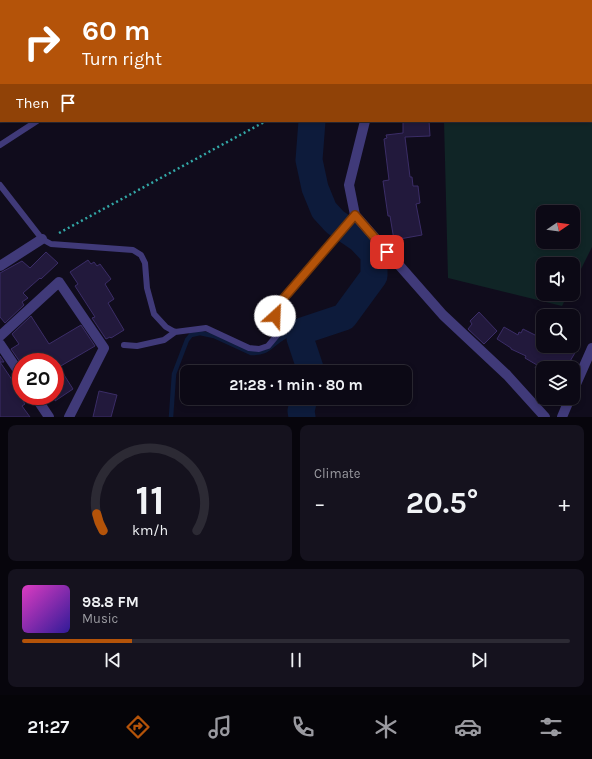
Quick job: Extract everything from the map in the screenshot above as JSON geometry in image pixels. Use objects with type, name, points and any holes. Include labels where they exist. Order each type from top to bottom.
[{"type":"street","points":[[365,122],[349,185],[355,215],[443,315],[507,375],[545,417]]},
{"type":"street","points":[[0,266],[42,239]]},
{"type":"street","points":[[0,336],[59,282],[104,348],[69,417]]},
{"type":"street","points":[[0,344],[12,362]]},
{"type":"street","points":[[580,375],[592,348]]},
{"type":"street","points":[[41,405],[49,417]]},
{"type":"street","points":[[562,417],[567,405]]},
{"type":"lane","points":[[0,145],[35,122]]},
{"type":"lane","points":[[0,185],[42,239],[51,244],[133,250],[141,255],[145,263],[146,288],[154,314],[166,327],[175,332]]},
{"type":"lane","points":[[124,345],[136,346],[164,340],[175,332],[206,328],[249,348],[259,349],[268,346],[278,334],[275,316],[277,306],[355,215]]},
{"type":"path","points":[[42,239],[51,238],[264,122]]},
{"type":"green space","points":[[444,122],[592,122],[592,247],[580,271],[580,257],[536,257],[536,300],[448,278]]},
{"type":"green space","points":[[542,301],[564,301],[562,306]]},
{"type":"building","points":[[403,122],[429,122],[430,136],[405,137],[410,177],[412,177],[413,186],[418,186],[420,203],[416,204],[422,235],[394,240],[390,216],[388,216],[383,181],[389,180],[384,139],[387,138],[386,135],[403,133]]},
{"type":"building","points":[[46,252],[58,263],[23,293],[28,298],[22,302],[24,305],[5,323],[0,317],[0,273],[22,261],[30,268]]},
{"type":"building","points":[[88,260],[91,264],[94,262],[97,266],[100,264],[111,279],[105,284],[114,299],[108,303],[124,330],[111,338],[106,339],[92,318],[95,317],[75,286],[78,284],[70,272]]},
{"type":"building","points":[[479,312],[497,331],[484,344],[468,329],[472,324],[470,321]]},
{"type":"building","points":[[31,316],[49,344],[81,325],[95,346],[64,364],[64,353],[14,353],[11,349],[19,344],[12,334]]},
{"type":"building","points":[[504,327],[518,335],[523,329],[536,336],[536,353],[575,353],[570,361],[536,361],[536,364],[525,358],[526,356],[511,349],[497,339]]},
{"type":"building","points":[[0,356],[4,362],[0,362]]},
{"type":"building","points":[[0,362],[12,380],[12,405],[24,405],[22,406],[30,417],[0,417]]},
{"type":"building","points":[[64,375],[73,389],[64,395]]},
{"type":"building","points":[[99,391],[117,395],[111,417],[93,417]]},
{"type":"waterway","points":[[309,365],[300,338],[302,331],[344,317],[374,276],[374,254],[360,239],[335,222],[324,210],[315,188],[309,160],[312,122]]},
{"type":"waterway","points":[[171,417],[174,374],[187,340],[191,335],[200,333],[214,336],[251,353],[257,353],[266,350],[286,336],[302,331]]},
{"type":"waterway","points":[[302,405],[302,417]]},
{"type":"route","points":[[275,316],[277,306],[355,215],[387,252]]}]
